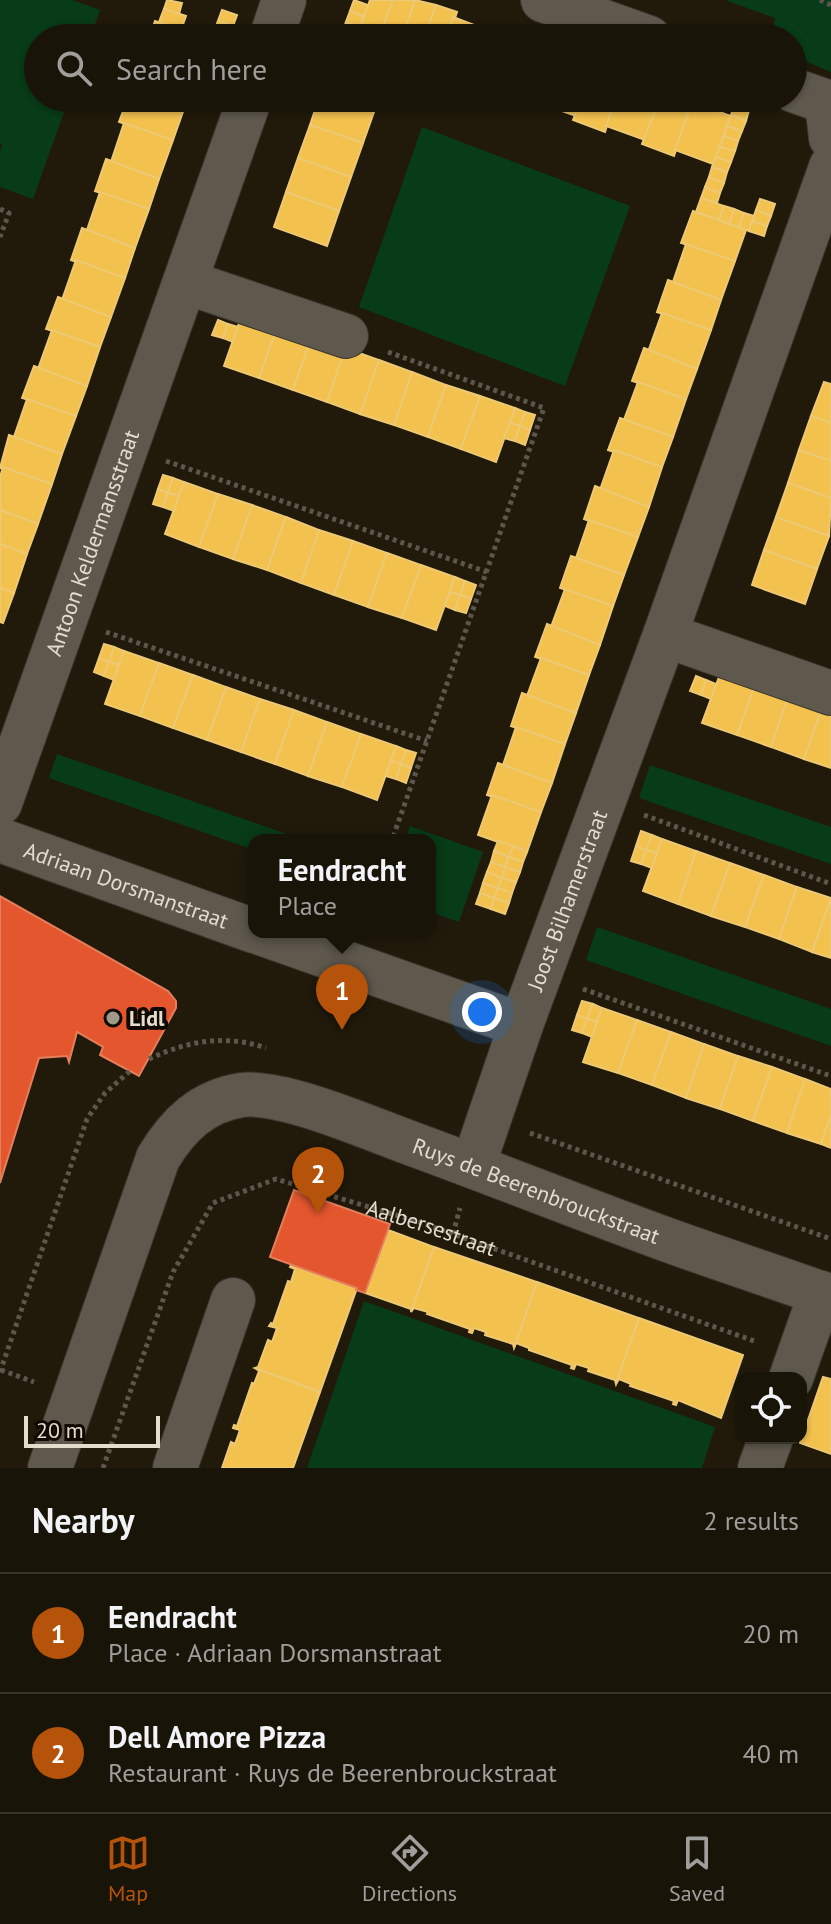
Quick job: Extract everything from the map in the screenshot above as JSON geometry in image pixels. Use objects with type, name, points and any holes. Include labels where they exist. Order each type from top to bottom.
[{"type":"street","points":[[276,24],[284,0]]},
{"type":"street","points":[[543,0],[610,24]]},
{"type":"street","points":[[807,95],[827,102],[831,138]]},
{"type":"street","name":"Antoon Keldermansstraat","points":[[0,803],[245,112]]},
{"type":"street","name":"Joost Bilhamerstraat","points":[[473,1166],[521,1025],[665,635],[817,245],[831,167]]},
{"type":"street","points":[[186,282],[346,336]]},
{"type":"street","points":[[665,635],[831,693]]},
{"type":"street","name":"Adriaan Dorsmanstraat","points":[[0,840],[248,928]]},
{"type":"street","name":"Adriaan Dorsmanstraat","points":[[276,938],[521,1025]]},
{"type":"street","name":"Ruys de Beerenbrouckstraat","points":[[50,1468],[158,1158],[175,1131],[190,1117],[208,1105],[240,1095],[264,1095],[302,1105],[826,1295]]},
{"type":"street","points":[[795,1367],[826,1295]]},
{"type":"street","points":[[175,1468],[233,1300]]},
{"type":"street","points":[[760,1468],[769,1444]]},
{"type":"path","points":[[820,0],[831,5]]},
{"type":"path","points":[[0,209],[9,213],[0,237]]},
{"type":"path","points":[[346,336],[544,408],[394,834]]},
{"type":"path","points":[[127,447],[487,572]]},
{"type":"path","points":[[66,618],[427,741]]},
{"type":"path","points":[[604,800],[831,884]]},
{"type":"path","points":[[540,973],[831,1076]]},
{"type":"path","points":[[0,1372],[87,1119],[105,1093],[130,1071]]},
{"type":"path","name":"Aalbersestraat","points":[[103,1468],[173,1272],[213,1203],[276,1179],[422,1223],[795,1367]]},
{"type":"green space","points":[[0,0],[72,0],[100,10],[95,24],[24,24],[24,112],[64,112],[33,199],[0,187]]},
{"type":"green space","points":[[725,0],[831,0],[831,72],[807,62],[807,24],[774,24],[775,18]]},
{"type":"green space","points":[[422,127],[630,206],[565,386],[359,307]]},
{"type":"green space","points":[[57,754],[287,834],[248,834],[248,848],[49,778]]},
{"type":"green space","points":[[650,765],[831,827],[831,864],[639,798]]},
{"type":"green space","points":[[410,826],[432,834],[407,834]]},
{"type":"green space","points":[[436,835],[483,852],[459,922],[436,914]]},
{"type":"green space","points":[[597,927],[831,1009],[831,1046],[586,960]]},
{"type":"green space","points":[[364,1301],[715,1427],[702,1468],[307,1468]]},
{"type":"building: Homes","points":[[167,0],[182,3],[179,14],[164,9]]},
{"type":"building: Homes","points":[[354,0],[368,5],[364,17],[350,11]]},
{"type":"building: Homes","points":[[370,0],[393,0],[384,24],[361,24]]},
{"type":"building: Homes","points":[[393,0],[415,0],[407,24],[384,24]]},
{"type":"building: Homes","points":[[415,0],[436,5],[429,24],[407,24]]},
{"type":"building: Homes","points":[[436,5],[457,12],[451,24],[429,24]]},
{"type":"building: Homes","points":[[164,9],[186,16],[183,24],[159,22]]},
{"type":"building: Homes","points":[[222,10],[237,15],[234,24],[218,21]]},
{"type":"building: Homes","points":[[350,11],[364,17],[361,24],[346,22]]},
{"type":"building: Homes","points":[[453,17],[472,24],[451,24]]},
{"type":"building: Homes","points":[[123,112],[183,112],[173,140],[119,122]]},
{"type":"building: Homes","points":[[314,112],[374,112],[363,143],[310,125]]},
{"type":"building: Homes","points":[[576,112],[611,112],[605,132],[573,120]]},
{"type":"building: Homes","points":[[611,112],[655,112],[645,140],[606,126]]},
{"type":"building: Homes","points":[[655,112],[689,112],[674,156],[642,144]]},
{"type":"building: Homes","points":[[688,112],[720,112],[731,116],[713,164],[675,150]]},
{"type":"building: Homes","points":[[732,112],[748,112],[746,121],[731,115]]},
{"type":"building: Homes","points":[[731,115],[746,121],[742,131],[727,126]]},
{"type":"building: Homes","points":[[124,123],[173,140],[159,179],[111,162]]},
{"type":"building: Homes","points":[[310,125],[363,143],[351,177],[298,158]]},
{"type":"building: Homes","points":[[727,126],[742,131],[738,141],[724,136]]},
{"type":"building: Homes","points":[[724,136],[738,141],[735,151],[720,147]]},
{"type":"building: Homes","points":[[720,147],[735,151],[731,162],[716,157]]},
{"type":"building: Homes","points":[[716,157],[731,162],[727,172],[712,167]]},
{"type":"building: Homes","points":[[298,158],[351,177],[339,211],[286,192]]},
{"type":"building: Homes","points":[[106,159],[159,179],[149,209],[95,191]]},
{"type":"building: Homes","points":[[712,167],[727,172],[724,183],[709,177]]},
{"type":"building: Homes","points":[[709,177],[724,183],[720,193],[705,187]]},
{"type":"building: Homes","points":[[705,187],[720,193],[717,203],[701,198]]},
{"type":"building: Homes","points":[[100,192],[149,209],[135,248],[87,230]]},
{"type":"building: Homes","points":[[286,192],[339,211],[327,246],[274,227]]},
{"type":"building: Homes","points":[[701,198],[724,206],[719,220],[696,212]]},
{"type":"building: Homes","points":[[760,199],[775,204],[771,216],[756,210]]},
{"type":"building: Homes","points":[[724,206],[734,209],[729,224],[719,220]]},
{"type":"building: Homes","points":[[734,209],[744,213],[739,227],[729,224]]},
{"type":"building: Homes","points":[[756,210],[771,216],[767,226],[752,221]]},
{"type":"building: Homes","points":[[693,211],[746,230],[735,261],[681,243]]},
{"type":"building: Homes","points":[[744,213],[754,216],[749,231],[739,227]]},
{"type":"building: Homes","points":[[752,221],[767,226],[764,236],[749,231]]},
{"type":"building: Homes","points":[[82,228],[135,248],[125,278],[71,260]]},
{"type":"building: Homes","points":[[686,244],[735,261],[721,300],[673,282]]},
{"type":"building: Homes","points":[[76,260],[125,278],[111,317],[62,300]]},
{"type":"building: Homes","points":[[668,280],[721,300],[711,330],[657,312]]},
{"type":"building: Homes","points":[[58,297],[111,317],[100,347],[46,329]]},
{"type":"building: Homes","points":[[243,312],[278,325],[259,378],[224,366]]},
{"type":"building: Homes","points":[[662,313],[711,330],[697,369],[648,352]]},
{"type":"building: Homes","points":[[218,320],[228,324],[223,338],[212,335]]},
{"type":"building: Homes","points":[[228,324],[238,327],[233,342],[223,338]]},
{"type":"building: Homes","points":[[278,325],[312,336],[293,390],[259,378]]},
{"type":"building: Homes","points":[[52,330],[100,347],[87,386],[38,369]]},
{"type":"building: Homes","points":[[312,336],[345,348],[327,402],[293,390]]},
{"type":"building: Homes","points":[[345,348],[379,360],[360,414],[327,402]]},
{"type":"building: Homes","points":[[644,348],[697,369],[686,399],[632,381]]},
{"type":"building: Homes","points":[[379,360],[412,372],[394,425],[360,414]]},
{"type":"building: Homes","points":[[34,366],[87,386],[76,416],[22,398]]},
{"type":"building: Homes","points":[[412,372],[446,385],[428,437],[394,425]]},
{"type":"building: Homes","points":[[638,382],[686,399],[673,437],[624,420]]},
{"type":"building: Homes","points":[[824,382],[831,384],[831,423],[811,416]]},
{"type":"building: Homes","points":[[446,385],[480,396],[461,449],[428,437]]},
{"type":"building: Homes","points":[[480,396],[515,408],[496,462],[461,449]]},
{"type":"building: Homes","points":[[27,399],[76,416],[62,454],[14,437]]},
{"type":"building: Homes","points":[[515,408],[525,412],[520,426],[510,423]]},
{"type":"building: Homes","points":[[525,412],[535,415],[530,430],[520,426]]},
{"type":"building: Homes","points":[[811,416],[831,423],[831,461],[799,450]]},
{"type":"building: Homes","points":[[620,418],[673,437],[662,467],[608,450]]},
{"type":"building: Homes","points":[[510,423],[520,426],[515,441],[504,438]]},
{"type":"building: Homes","points":[[520,426],[530,430],[525,445],[515,441]]},
{"type":"building: Homes","points":[[9,435],[62,454],[52,484],[0,468]]},
{"type":"building: Homes","points":[[614,450],[662,467],[649,507],[600,490]]},
{"type":"building: Homes","points":[[799,450],[831,461],[831,498],[788,483]]},
{"type":"building: Homes","points":[[3,467],[52,484],[38,524],[0,510]]},
{"type":"building: Homes","points":[[163,475],[173,478],[168,493],[158,489]]},
{"type":"building: Homes","points":[[173,478],[184,482],[179,496],[168,493]]},
{"type":"building: Homes","points":[[184,482],[218,494],[199,547],[165,534]]},
{"type":"building: Homes","points":[[788,483],[831,498],[829,536],[776,517]]},
{"type":"building: Homes","points":[[595,486],[649,507],[638,537],[584,519]]},
{"type":"building: Homes","points":[[158,489],[168,493],[163,507],[153,504]]},
{"type":"building: Homes","points":[[168,493],[179,496],[174,511],[163,507]]},
{"type":"building: Homes","points":[[218,494],[252,505],[233,559],[199,547]]},
{"type":"building: Homes","points":[[252,505],[286,517],[267,570],[233,559]]},
{"type":"building: Homes","points":[[0,510],[38,524],[27,554],[0,544]]},
{"type":"building: Homes","points":[[286,517],[319,530],[301,583],[267,570]]},
{"type":"building: Homes","points":[[776,517],[829,536],[817,569],[764,550]]},
{"type":"building: Homes","points":[[589,520],[638,537],[624,575],[576,558]]},
{"type":"building: Homes","points":[[319,530],[353,541],[334,595],[301,583]]},
{"type":"building: Homes","points":[[353,541],[387,553],[368,607],[334,595]]},
{"type":"building: Homes","points":[[0,544],[27,554],[14,593],[0,588]]},
{"type":"building: Homes","points":[[764,550],[817,569],[805,604],[752,585]]},
{"type":"building: Homes","points":[[387,553],[421,565],[402,618],[368,607]]},
{"type":"building: Homes","points":[[571,556],[624,575],[613,606],[560,588]]},
{"type":"building: Homes","points":[[421,565],[455,577],[436,630],[402,618]]},
{"type":"building: Homes","points":[[455,577],[465,581],[460,595],[450,592]]},
{"type":"building: Homes","points":[[465,581],[476,585],[471,599],[460,595]]},
{"type":"building: Homes","points":[[0,588],[14,593],[3,623],[0,622]]},
{"type":"building: Homes","points":[[565,589],[613,606],[600,645],[551,627]]},
{"type":"building: Homes","points":[[450,592],[460,595],[455,610],[445,606]]},
{"type":"building: Homes","points":[[460,595],[471,599],[466,613],[455,610]]},
{"type":"building: Homes","points":[[547,624],[600,645],[589,675],[535,657]]},
{"type":"building: Homes","points":[[104,644],[114,647],[109,662],[99,658]]},
{"type":"building: Homes","points":[[114,647],[124,651],[119,665],[109,662]]},
{"type":"building: Homes","points":[[124,651],[159,663],[140,716],[105,704]]},
{"type":"building: Homes","points":[[99,658],[109,662],[104,676],[94,672]]},
{"type":"building: Homes","points":[[541,658],[589,675],[576,713],[527,696]]},
{"type":"building: Homes","points":[[109,662],[119,665],[114,680],[104,676]]},
{"type":"building: Homes","points":[[159,663],[193,675],[173,728],[140,716]]},
{"type":"building: Homes","points":[[722,669],[756,682],[737,735],[702,723]]},
{"type":"building: Homes","points":[[193,675],[226,687],[207,740],[173,728]]},
{"type":"building: Homes","points":[[696,676],[706,680],[701,695],[690,691]]},
{"type":"building: Homes","points":[[706,680],[716,684],[711,699],[701,695]]},
{"type":"building: Homes","points":[[756,682],[789,694],[771,747],[737,735]]},
{"type":"building: Homes","points":[[226,687],[260,699],[241,752],[207,740]]},
{"type":"building: Homes","points":[[522,693],[576,713],[565,744],[511,726]]},
{"type":"building: Homes","points":[[789,694],[823,705],[804,759],[771,747]]},
{"type":"building: Homes","points":[[260,699],[294,710],[275,764],[241,752]]},
{"type":"building: Homes","points":[[823,705],[831,708],[831,768],[804,759]]},
{"type":"building: Homes","points":[[294,710],[327,722],[308,776],[275,764]]},
{"type":"building: Homes","points":[[327,722],[361,734],[342,787],[308,776]]},
{"type":"building: Homes","points":[[516,727],[565,744],[552,783],[503,765]]},
{"type":"building: Homes","points":[[361,734],[396,746],[377,800],[342,787]]},
{"type":"building: Homes","points":[[396,746],[406,750],[401,764],[391,761]]},
{"type":"building: Homes","points":[[406,750],[416,753],[411,768],[401,764]]},
{"type":"building: Homes","points":[[391,761],[401,764],[396,779],[386,776]]},
{"type":"building: Homes","points":[[498,763],[552,783],[541,812],[487,795]]},
{"type":"building: Homes","points":[[401,764],[411,768],[406,783],[396,779]]},
{"type":"building: Homes","points":[[492,795],[541,812],[527,852],[478,835]]},
{"type":"building: Homes","points":[[641,831],[652,835],[646,850],[636,846]]},
{"type":"building: Homes","points":[[652,835],[662,839],[657,853],[646,850]]},
{"type":"building: Homes","points":[[662,839],[696,851],[678,904],[643,891]]},
{"type":"building: Homes","points":[[498,841],[513,846],[509,857],[494,851]]},
{"type":"building: Homes","points":[[513,846],[527,852],[523,862],[509,857]]},
{"type":"building: Homes","points":[[636,846],[646,850],[641,864],[631,861]]},
{"type":"building: Homes","points":[[646,850],[657,853],[652,868],[641,864]]},
{"type":"building: Homes","points":[[494,851],[509,857],[505,867],[491,862]]},
{"type":"building: Homes","points":[[696,851],[730,863],[711,916],[678,904]]},
{"type":"building: Homes","points":[[509,857],[523,862],[520,872],[505,867]]},
{"type":"building: Homes","points":[[491,862],[505,867],[502,878],[487,872]]},
{"type":"building: Homes","points":[[730,863],[764,875],[745,927],[711,916]]},
{"type":"building: Homes","points":[[505,867],[520,872],[516,882],[502,878]]},
{"type":"building: Homes","points":[[487,872],[502,878],[498,888],[483,883]]},
{"type":"building: Homes","points":[[764,875],[797,887],[779,939],[745,927]]},
{"type":"building: Homes","points":[[502,878],[516,882],[512,893],[498,888]]},
{"type":"building: Homes","points":[[483,883],[498,888],[494,898],[480,893]]},
{"type":"building: Homes","points":[[797,887],[831,898],[812,952],[779,939]]},
{"type":"building: Homes","points":[[498,888],[512,893],[509,903],[494,898]]},
{"type":"building: Homes","points":[[480,893],[494,898],[491,909],[476,904]]},
{"type":"building: Homes","points":[[494,898],[509,903],[505,914],[491,909]]},
{"type":"building: Homes","points":[[831,899],[831,958],[812,952]]},
{"type":"building: Homes","points":[[582,1001],[593,1004],[587,1019],[577,1015]]},
{"type":"building: Homes","points":[[593,1004],[602,1008],[597,1022],[587,1019]]},
{"type":"building: Homes","points":[[602,1008],[637,1020],[618,1073],[583,1062]]},
{"type":"building: Homes","points":[[577,1015],[587,1019],[582,1033],[572,1030]]},
{"type":"building: Homes","points":[[587,1019],[597,1022],[592,1037],[582,1033]]},
{"type":"building: Homes","points":[[637,1020],[671,1032],[652,1085],[618,1073]]},
{"type":"building: Homes","points":[[671,1032],[704,1044],[686,1098],[652,1085]]},
{"type":"building: Homes","points":[[704,1044],[738,1056],[720,1109],[686,1098]]},
{"type":"building: Homes","points":[[738,1056],[772,1067],[753,1121],[720,1109]]},
{"type":"building: Homes","points":[[772,1067],[805,1079],[787,1133],[753,1121]]},
{"type":"building: Homes","points":[[805,1079],[831,1089],[831,1114],[821,1144],[787,1133]]},
{"type":"building: Homes","points":[[831,1114],[831,1148],[821,1144]]},
{"type":"building: Homes","points":[[388,1230],[434,1247],[411,1312],[411,1309],[365,1293]]},
{"type":"building: Homes","points":[[434,1247],[537,1282],[514,1348],[513,1344],[485,1335],[486,1332],[474,1328],[472,1333],[469,1332],[470,1329],[414,1308],[411,1312]]},
{"type":"building: Homes","points":[[291,1265],[357,1288],[320,1392],[255,1368],[277,1328],[269,1326],[273,1324],[288,1281],[291,1282],[295,1269]]},
{"type":"building: Homes","points":[[537,1282],[639,1318],[616,1384],[615,1380],[588,1371],[589,1368],[576,1364],[574,1369],[571,1368],[572,1365],[516,1343],[514,1348]]},
{"type":"building: Homes","points":[[639,1318],[743,1355],[721,1418],[678,1400],[676,1405],[673,1404],[674,1401],[630,1386],[619,1379],[616,1384]]},
{"type":"building: Homes","points":[[255,1368],[320,1392],[293,1468],[222,1468],[231,1442],[235,1444],[240,1430],[233,1428],[237,1426],[259,1371]]},
{"type":"building: Homes","points":[[823,1377],[831,1379],[831,1454],[803,1444],[807,1444],[807,1423]]},
{"type":"building: Shops","points":[[0,896],[168,991],[176,1001],[176,1008],[139,1076],[100,1055],[103,1047],[77,1032],[69,1062],[67,1056],[39,1058],[0,1183]]},
{"type":"building: Shops","points":[[294,1190],[390,1224],[365,1293],[270,1257]]},
{"type":"place","name":"Lidl","points":[[113,1018]]},
{"type":"place","name":"Eendracht","points":[[342,1030]]},
{"type":"place","name":"Dell Amore Pizza","points":[[318,1213]]}]
